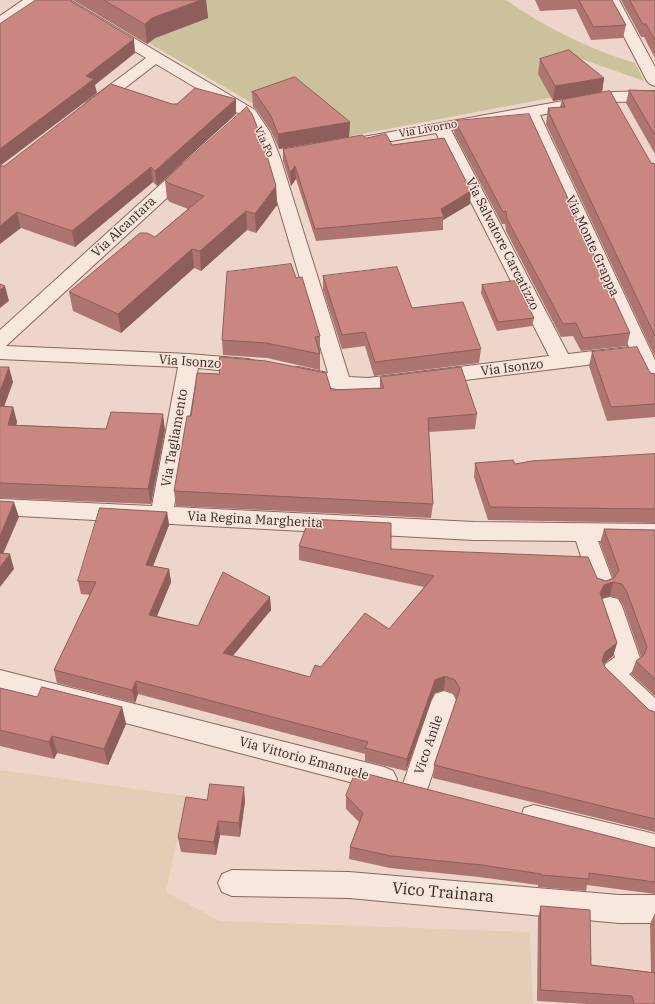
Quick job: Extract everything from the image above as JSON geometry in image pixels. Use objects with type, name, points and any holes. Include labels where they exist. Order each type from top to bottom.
[{"type":"street","points":[[0,22],[33,0]]},
{"type":"street","name":"Via Po","points":[[60,0],[156,57],[243,118],[262,132],[280,155],[341,383]]},
{"type":"street","points":[[612,0],[655,81]]},
{"type":"street","points":[[81,114],[156,57]]},
{"type":"street","name":"Via Livorno","points":[[341,144],[530,111],[617,104],[655,96]]},
{"type":"street","name":"Via Monte Grappa","points":[[530,111],[655,381]]},
{"type":"street","name":"Via Salvatore Carcatizzo","points":[[441,127],[562,362]]},
{"type":"street","name":"Via Alcantara","points":[[0,341],[203,155]]},
{"type":"street","name":"Via Isonzo","points":[[0,352],[188,361],[275,369],[341,383],[368,385],[641,352]]},
{"type":"street","name":"Via Tagliamento","points":[[162,515],[188,361]]},
{"type":"street","name":"Via Regina Margherita","points":[[0,507],[474,531],[655,533]]},
{"type":"street","points":[[584,532],[630,661],[612,673],[655,714]]},
{"type":"street","name":"Via Vittorio Emanuele","points":[[0,680],[426,790]]},
{"type":"street","name":"Vico Anile","points":[[426,790],[444,702]]},
{"type":"street","points":[[515,812],[655,847]]},
{"type":"street","name":"Vico Trainara","points":[[232,883],[349,885],[619,909],[655,909]]},
{"type":"shaded area","points":[[82,0],[506,0],[552,29],[568,37],[635,63],[644,81],[567,54],[597,89],[319,142],[85,6]]},
{"type":"shaded area","points":[[0,770],[186,796],[166,892],[220,921],[530,932],[533,1004],[0,1004]]},
{"type":"building","points":[[36,0],[69,0],[134,39],[86,76],[94,79],[0,149],[0,24]]},
{"type":"building","points":[[104,0],[201,0],[152,18],[145,24]]},
{"type":"building","points":[[579,0],[612,0],[626,25],[594,27]]},
{"type":"building","points":[[630,0],[655,0],[655,40],[646,24],[643,24]]},
{"type":"building","points":[[569,50],[604,78],[555,86],[540,59]]},
{"type":"building","points":[[295,77],[350,122],[278,134],[271,116],[256,94],[252,92]]},
{"type":"building","points":[[111,84],[172,104],[177,104],[195,88],[236,99],[155,171],[151,167],[72,231],[17,212],[0,226],[0,166],[4,166]]},
{"type":"building","points":[[629,90],[655,91],[655,135]]},
{"type":"building","points":[[610,91],[651,163],[655,164],[655,336],[548,111],[550,111],[548,108],[565,107],[562,100]]},
{"type":"building","points":[[247,107],[252,114],[262,139],[276,186],[255,214],[246,211],[200,251],[192,249],[118,314],[69,292],[140,233],[147,233],[155,237],[204,196],[168,183],[165,180]]},
{"type":"building","points":[[529,114],[630,333],[583,338],[576,323],[563,324],[507,219],[506,211],[503,212],[455,121]]},
{"type":"building","points":[[386,134],[392,145],[444,138],[471,191],[441,209],[444,217],[315,229],[295,166],[290,173],[283,149],[362,135],[366,138]]},
{"type":"building","points":[[291,264],[296,278],[302,277],[320,336],[315,337],[320,354],[266,343],[222,340],[227,272]]},
{"type":"building","points":[[397,267],[412,308],[463,302],[481,349],[375,362],[365,332],[342,335],[323,276]]},
{"type":"building","points":[[515,281],[534,318],[498,322],[482,285]]},
{"type":"building","points":[[0,284],[5,286],[0,290]]},
{"type":"building","points":[[637,347],[650,373],[655,374],[655,404],[611,407],[592,352]]},
{"type":"building","points":[[220,357],[266,361],[326,373],[331,390],[384,388],[380,377],[461,367],[477,414],[428,418],[433,504],[174,491],[187,416],[191,416],[197,373],[219,374]]},
{"type":"building","points":[[0,367],[9,367],[0,392]]},
{"type":"building","points":[[0,406],[13,407],[8,425],[106,429],[111,412],[163,414],[148,489],[0,483]]},
{"type":"building","points":[[655,454],[655,509],[490,507],[475,463],[513,460],[515,464],[532,461]]},
{"type":"building","points":[[0,501],[14,502],[0,536]]},
{"type":"building","points":[[100,508],[167,512],[146,565],[169,569],[149,615],[198,626],[223,572],[270,597],[223,653],[310,677],[315,665],[321,667],[365,613],[389,629],[434,576],[299,546],[309,519],[391,523],[391,549],[588,557],[597,578],[606,581],[614,578],[619,570],[604,529],[655,530],[655,679],[636,661],[644,655],[647,647],[627,592],[622,584],[613,582],[604,585],[600,593],[617,643],[605,652],[602,660],[605,667],[649,710],[655,712],[655,819],[434,765],[460,689],[455,680],[445,676],[435,680],[407,759],[365,748],[368,742],[136,681],[132,690],[54,670],[96,582],[78,581]]},
{"type":"building","points":[[0,553],[10,554],[0,567]]},
{"type":"building","points":[[42,687],[122,707],[104,749],[52,736],[49,742],[0,730],[0,688],[37,697]]},
{"type":"building","points":[[356,771],[655,848],[655,882],[589,873],[589,879],[541,875],[482,865],[391,856],[350,847],[363,813],[346,796]]},
{"type":"building","points":[[210,784],[244,787],[239,823],[218,821],[214,842],[178,838],[186,797],[207,800]]},
{"type":"building","points":[[541,906],[590,910],[591,965],[655,973],[655,1004],[634,1004],[632,996],[541,990]]}]
